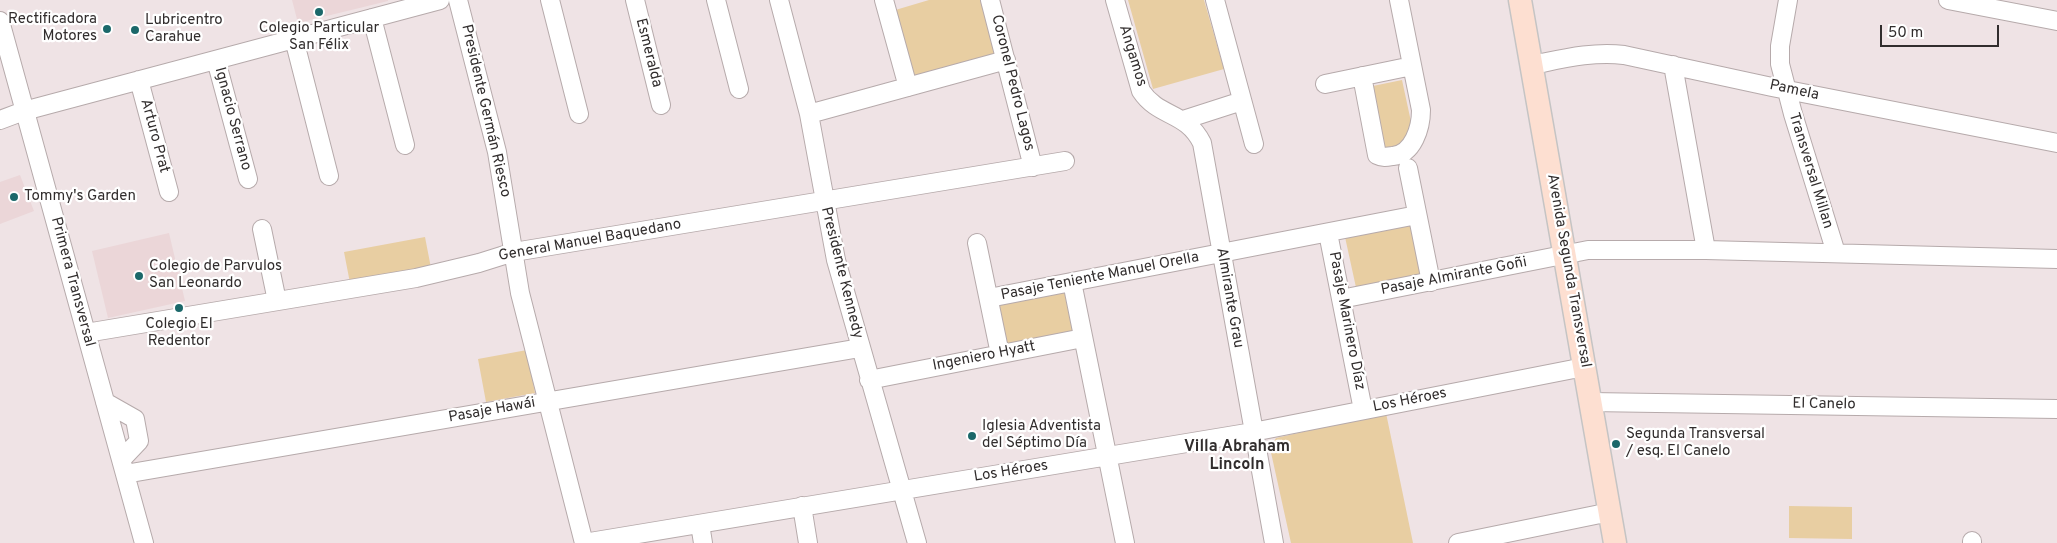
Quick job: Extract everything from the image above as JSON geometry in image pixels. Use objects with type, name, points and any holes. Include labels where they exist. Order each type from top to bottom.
[{"type":"main road","name":"Avenida Segunda Transversal","points":[[1520,0],[1615,543]]},
{"type":"street","points":[[0,120],[24,111],[440,0]]},
{"type":"street","name":"Presidente Germán Riesco","points":[[458,0],[497,152],[520,292],[584,543]]},
{"type":"street","points":[[550,0],[579,114]]},
{"type":"street","name":"Esmeralda","points":[[635,0],[661,105]]},
{"type":"street","points":[[716,0],[739,88]]},
{"type":"street","name":"Presidente Kennedy","points":[[779,0],[809,114],[836,260],[860,348],[877,378],[902,489],[917,543]]},
{"type":"street","name":"Coronel Pedro Lagos","points":[[990,0],[1033,167]]},
{"type":"street","name":"Angamos","points":[[1115,0],[1141,90],[1146,98],[1158,109],[1183,120]]},
{"type":"street","points":[[1215,0],[1254,144]]},
{"type":"street","points":[[1362,76],[1376,153],[1382,157],[1402,155],[1408,150],[1421,120],[1399,0]]},
{"type":"street","name":"Transversal Millan","points":[[1788,0],[1781,34],[1779,57],[1786,90],[1836,253]]},
{"type":"street","points":[[1948,0],[2057,22]]},
{"type":"street","points":[[889,1],[908,87]]},
{"type":"street","points":[[372,18],[406,145]]},
{"type":"street","name":"Primera Transversal","points":[[0,22],[144,543]]},
{"type":"street","points":[[294,39],[329,176]]},
{"type":"street","name":"Pamela","points":[[1532,65],[1586,54],[1624,55],[1786,90],[2057,143]]},
{"type":"street","name":"Ignacio Serrano","points":[[216,60],[248,178]]},
{"type":"street","points":[[809,114],[1006,60]]},
{"type":"street","points":[[1673,65],[1706,250]]},
{"type":"street","points":[[1325,84],[1412,66]]},
{"type":"street","name":"Arturo Prat","points":[[139,80],[169,192]]},
{"type":"street","points":[[1183,120],[1203,112],[1242,102]]},
{"type":"street","name":"Almirante Grau","points":[[1183,120],[1197,134],[1202,144],[1274,543]]},
{"type":"street","name":"General Manuel Baquedano","points":[[86,333],[436,274],[514,252],[1065,161]]},
{"type":"street","points":[[1408,168],[1431,282]]},
{"type":"street","name":"Pasaje Teniente Manuel Orella","points":[[989,298],[1417,216]]},
{"type":"street","points":[[262,229],[277,301]]},
{"type":"street","name":"Pasaje Marinero Díaz","points":[[1328,233],[1363,410]]},
{"type":"street","points":[[977,243],[1000,354]]},
{"type":"street","points":[[1566,255],[1588,250],[1706,250],[2057,259]]},
{"type":"street","name":"Pasaje Almirante Goñi","points":[[1341,300],[1566,255]]},
{"type":"street","points":[[1072,282],[1125,543]]},
{"type":"street","name":"Ingeniero Hyatt","points":[[877,378],[1083,338]]},
{"type":"street","name":"Pasaje Hawái","points":[[123,467],[547,402],[860,348]]},
{"type":"street","name":"Los Héroes","points":[[584,543],[1253,432],[1584,367]]},
{"type":"street","points":[[105,402],[135,419],[139,441],[123,467]]},
{"type":"street","name":"El Canelo","points":[[1590,402],[2057,409]]},
{"type":"street","points":[[802,506],[808,543]]},
{"type":"street","points":[[1458,543],[1610,512]]},
{"type":"street","points":[[700,524],[704,543]]},
{"type":"shaded area","name":"Colegio Particular San Félix","points":[[292,0],[388,0],[388,1],[298,23]]},
{"type":"shaded area","points":[[929,0],[981,0],[996,60],[912,82],[892,11]]},
{"type":"shaded area","points":[[1128,0],[1204,0],[1224,69],[1153,89]]},
{"type":"shaded area","points":[[1402,80],[1413,131],[1402,150],[1382,154],[1368,87]]},
{"type":"shaded area","name":"Tommy's Garden","points":[[20,175],[34,211],[0,224],[0,182]]},
{"type":"shaded area","points":[[1411,222],[1423,277],[1357,292],[1345,237]]},
{"type":"shaded area","name":"Colegio de Parvulos San Leonardo","points":[[169,233],[185,301],[108,318],[92,251]]},
{"type":"shaded area","points":[[425,237],[431,268],[350,283],[344,252]]},
{"type":"shaded area","points":[[1069,290],[1079,334],[1008,348],[999,304]]},
{"type":"shaded area","points":[[527,350],[535,393],[486,402],[478,359]]},
{"type":"shaded area","points":[[1386,413],[1413,543],[1291,543],[1270,448],[1276,438]]},
{"type":"shaded area","points":[[1789,506],[1852,507],[1852,539],[1789,538]]},
{"type":"place","name":"Colegio Particular San Félix","points":[[319,12]]},
{"type":"place","name":"Rectificadora Motores","points":[[107,29]]},
{"type":"place","name":"Lubricentro Carahue","points":[[135,30]]},
{"type":"place","name":"Tommy's Garden","points":[[14,197]]},
{"type":"place","name":"Colegio de Parvulos San Leonardo","points":[[139,276]]},
{"type":"place","name":"Colegio El Redentor","points":[[179,308]]},
{"type":"place","name":"Iglesia Adventista del Séptimo Día","points":[[972,436]]},
{"type":"place","name":"Segunda Transversal / esq. El Canelo","points":[[1616,444]]},
{"type":"district","name":"Villa Abraham Lincoln","points":[[1237,457]]}]
